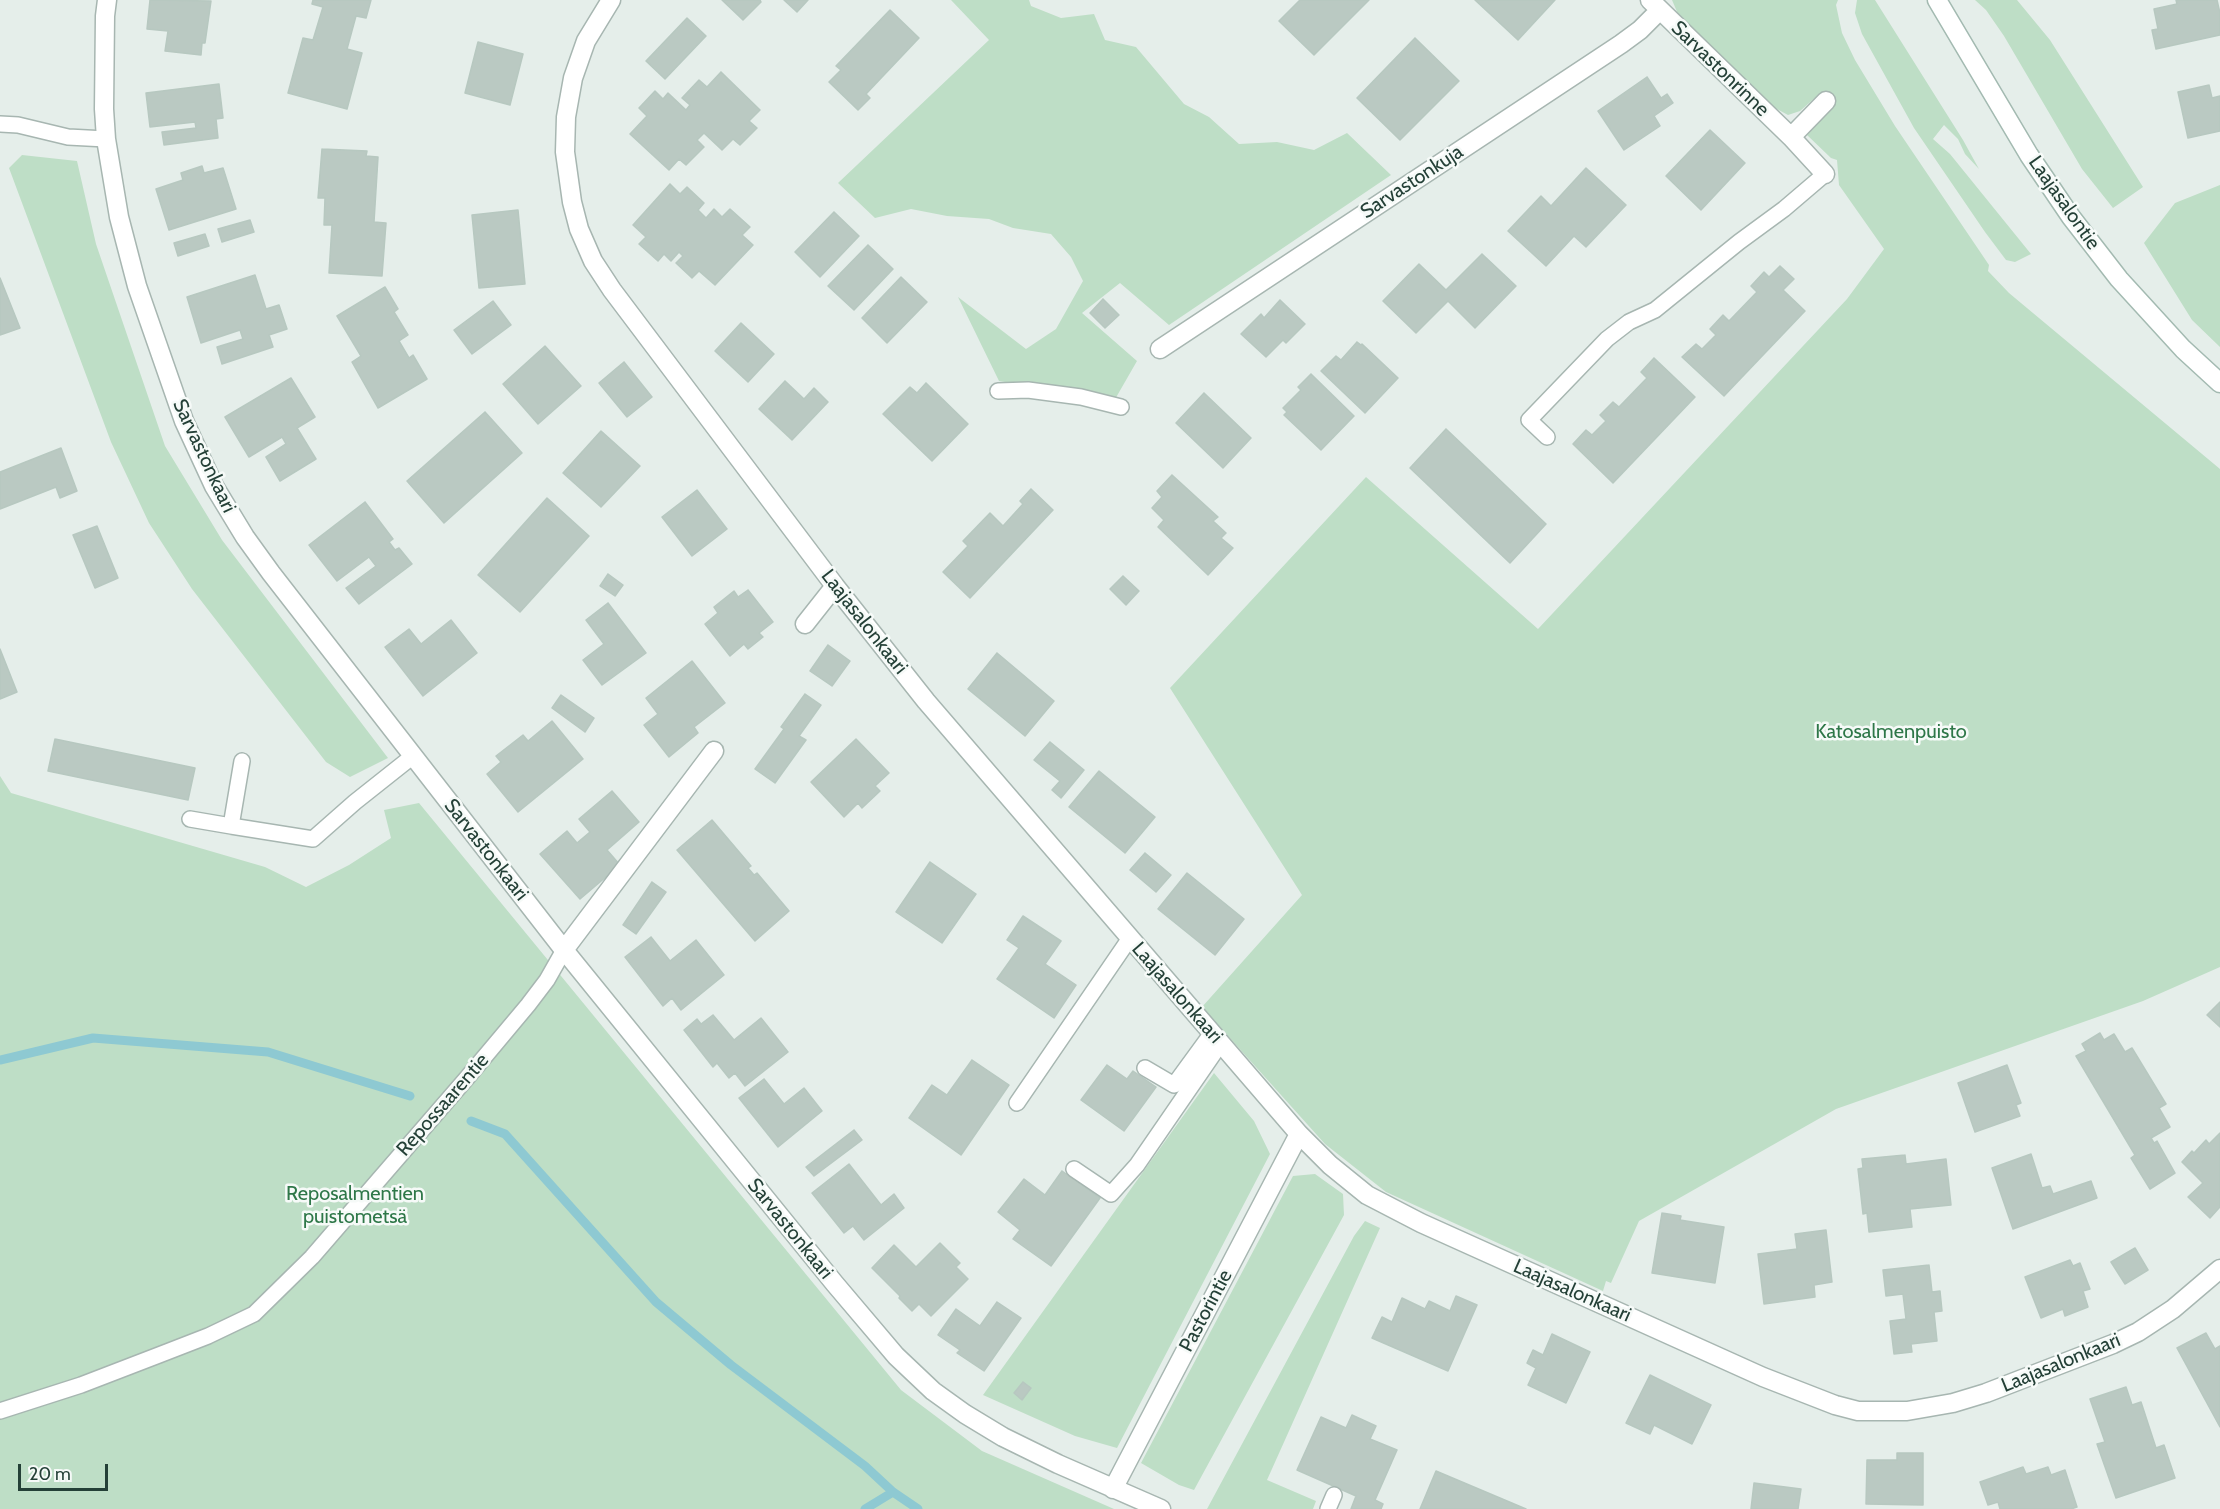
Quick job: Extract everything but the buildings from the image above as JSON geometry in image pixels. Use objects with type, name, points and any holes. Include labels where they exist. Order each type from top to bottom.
[{"type":"street","name":"Sarvastonkaari","points":[[107,0],[104,70],[106,140],[119,217],[137,286],[184,421],[229,513],[271,573],[564,950],[896,1356],[933,1391],[965,1414],[1004,1437],[1113,1489],[1161,1509]]},
{"type":"street","name":"Laajasalonkaari","points":[[611,0],[586,41],[573,78],[566,117],[566,152],[572,202],[579,229],[593,261],[612,290],[835,586],[926,700],[1299,1134],[1367,1196],[1388,1208],[1763,1377],[1835,1405],[1858,1411],[1907,1411],[1953,1402],[1986,1393],[2113,1344],[2138,1332],[2173,1309],[2220,1269]]},
{"type":"street","name":"Laajasalontie","points":[[1937,0],[2030,155],[2071,217],[2120,279],[2183,349],[2220,383]]},
{"type":"street","name":"Sarvastonrinne","points":[[1655,5],[1791,137],[1825,174]]},
{"type":"street","name":"Sarvastonkuja","points":[[1160,349],[1621,44],[1640,30],[1655,5]]},
{"type":"street","points":[[1791,137],[1826,102]]},
{"type":"street","points":[[805,624],[835,586]]},
{"type":"street","name":"Repossaarentie","points":[[564,950],[714,751]]},
{"type":"street","name":"Pastorintie","points":[[1113,1489],[1299,1134]]},
{"type":"lane","points":[[0,124],[18,125],[68,137],[106,140]]},
{"type":"lane","points":[[1547,437],[1529,420],[1607,339],[1629,322],[1655,310],[1825,174]]},
{"type":"lane","points":[[998,391],[1028,390],[1082,397],[1121,407]]},
{"type":"lane","points":[[190,819],[313,838],[413,756]]},
{"type":"lane","points":[[231,826],[242,761]]},
{"type":"lane","points":[[1017,1103],[1130,938]]},
{"type":"lane","name":"Repossaarentie","points":[[0,1411],[81,1385],[208,1336],[254,1314],[312,1257],[466,1079],[547,980],[564,950]]},
{"type":"lane","points":[[1145,1068],[1174,1084],[1216,1038]]},
{"type":"lane","points":[[1074,1169],[1111,1194],[1137,1165],[1216,1038]]},
{"type":"green space","points":[[951,0],[1029,0],[1031,6],[1061,18],[1094,14],[1105,40],[1136,47],[1184,104],[1209,117],[1239,144],[1277,142],[1314,150],[1347,133],[1391,175],[1169,325],[1120,283],[1082,313],[1137,361],[1114,401],[999,381],[958,297],[1026,349],[1056,329],[1083,281],[1071,257],[1051,234],[1013,228],[989,219],[947,216],[911,209],[875,218],[838,183],[989,40]]},
{"type":"green space","name":"Katosalmenpuisto","points":[[1672,0],[1838,0],[1836,5],[1842,33],[1855,60],[1895,126],[1989,265],[1988,271],[2009,293],[2220,469],[2220,967],[2143,1001],[1836,1109],[1639,1221],[1611,1283],[1606,1281],[1603,1291],[1386,1192],[1325,1144],[1202,1007],[1302,895],[1170,688],[1366,477],[1538,629],[1847,299],[1884,249],[1839,185],[1837,160],[1831,158],[1807,135],[1835,102],[1832,95],[1826,91],[1800,111],[1788,115],[1775,108],[1678,14]]},
{"type":"green space","points":[[1857,0],[1875,0],[1979,169],[1965,154],[1958,139],[1944,125],[1933,139],[1950,154],[2031,254],[2015,262],[2006,260],[1985,232],[1914,128],[1862,34],[1855,13]]},
{"type":"green space","points":[[1975,0],[2017,0],[2050,40],[2143,187],[2113,208],[2082,169],[2004,36],[1986,10]]},
{"type":"green space","points":[[22,155],[77,161],[96,244],[165,446],[222,540],[388,758],[350,777],[326,762],[192,589],[149,523],[111,442],[9,168]]},
{"type":"green space","points":[[2220,185],[2220,347],[2192,320],[2144,243],[2175,203]]},
{"type":"green space","name":"Reposalmentien puistometsä","points":[[0,776],[11,793],[265,867],[306,887],[349,865],[391,838],[384,810],[419,803],[901,1390],[982,1451],[1114,1509],[0,1509]]},
{"type":"green space","points":[[1214,1073],[1254,1121],[1270,1154],[1117,1448],[1075,1436],[983,1395]]},
{"type":"green space","points":[[1315,1174],[1343,1194],[1344,1215],[1194,1490],[1179,1485],[1141,1463],[1293,1176]]},
{"type":"green space","points":[[1365,1221],[1380,1228],[1267,1480],[1316,1501],[1313,1509],[1207,1509],[1354,1236]]},
{"type":"waterway","points":[[0,1060],[93,1038],[268,1052],[410,1096]]},
{"type":"waterway","points":[[471,1121],[505,1134],[656,1302],[731,1365],[918,1509]]},
{"type":"waterway","points":[[865,1509],[893,1492]]}]
